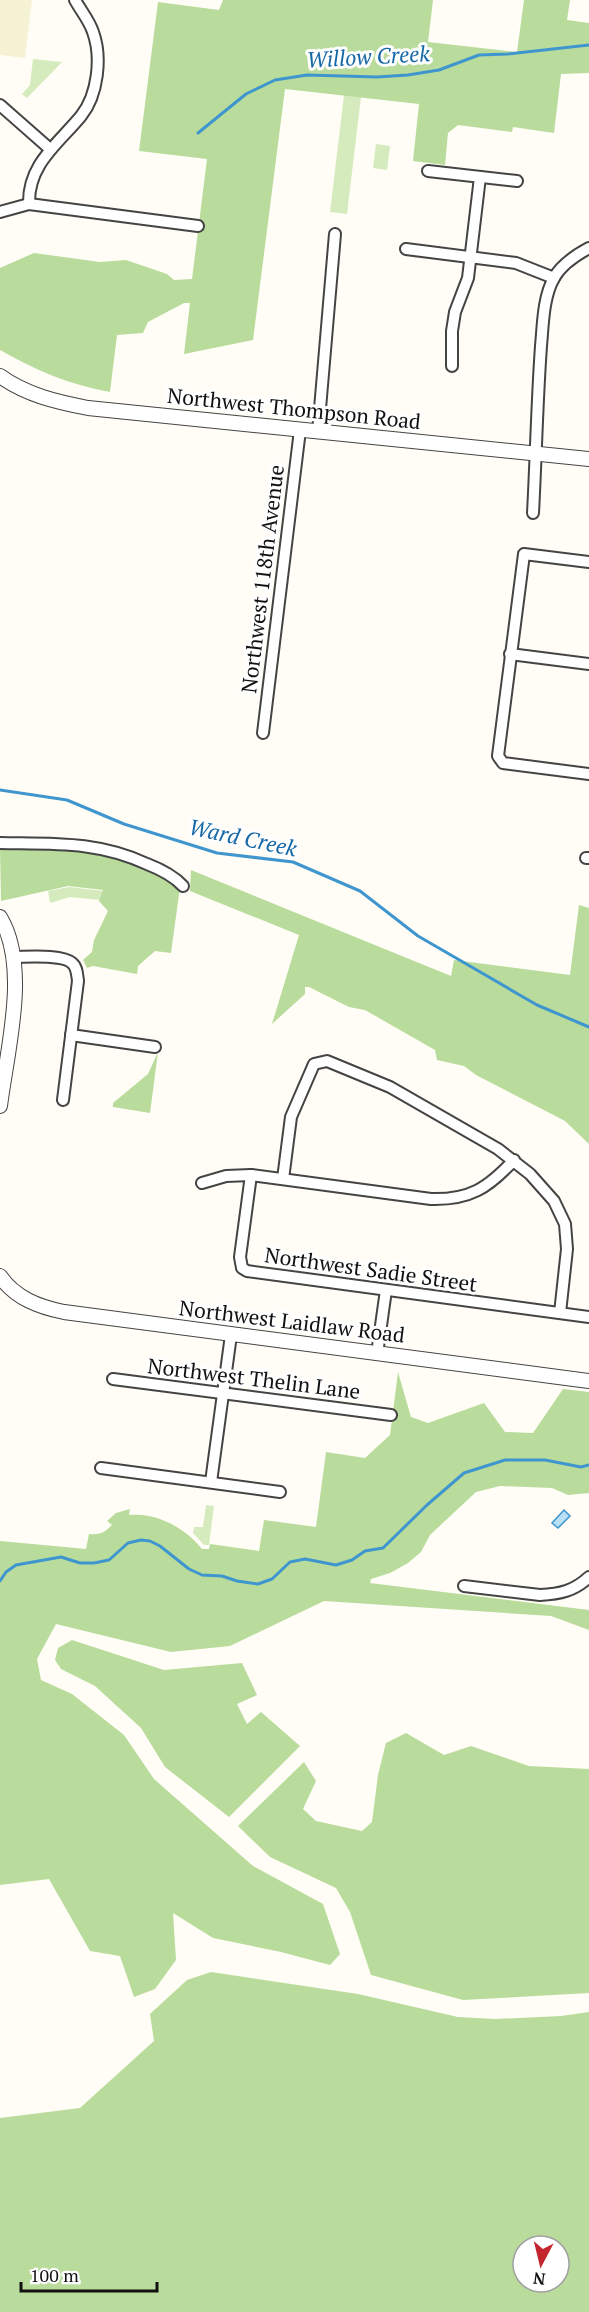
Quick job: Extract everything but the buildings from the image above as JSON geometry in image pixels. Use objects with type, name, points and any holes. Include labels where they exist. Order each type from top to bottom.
[{"type":"street","points":[[29,204],[33,176],[41,161],[83,113],[94,85],[97,60],[96,42],[89,22],[75,0]]},
{"type":"street","points":[[0,105],[50,149]]},
{"type":"street","points":[[429,171],[517,181]]},
{"type":"street","points":[[452,366],[454,322],[465,288],[480,177]]},
{"type":"street","points":[[0,212],[29,204],[198,226]]},
{"type":"street","points":[[318,432],[335,234]]},
{"type":"street","points":[[533,513],[544,317],[554,278],[563,267],[589,248]]},
{"type":"street","points":[[406,249],[516,262],[554,278]]},
{"type":"street","name":"Northwest Thompson Road","points":[[2,381],[42,397],[88,408],[589,459]]},
{"type":"street","name":"Northwest 118th Avenue","points":[[263,733],[300,430]]},
{"type":"street","points":[[589,562],[524,554],[510,654],[499,760],[503,763],[589,774]]},
{"type":"street","points":[[510,654],[589,664]]},
{"type":"street","points":[[0,843],[102,848],[133,857],[158,868],[183,886]]},
{"type":"street","points":[[0,917],[8,933],[14,957],[14,1001],[0,1106]]},
{"type":"street","points":[[14,957],[61,958],[73,963],[76,968],[78,981],[63,1100]]},
{"type":"street","points":[[71,1035],[155,1047]]},
{"type":"street","points":[[283,1179],[291,1117],[314,1064],[332,1063],[390,1087],[514,1160],[554,1201],[565,1224],[567,1249],[560,1313]]},
{"type":"street","points":[[202,1183],[226,1176],[250,1175],[431,1199],[452,1198],[481,1190],[497,1178],[514,1160]]},
{"type":"street","name":"Northwest Sadie Street","points":[[250,1175],[240,1257],[242,1268],[254,1273],[589,1317]]},
{"type":"street","name":"Northwest Laidlaw Road","points":[[3,1286],[33,1303],[64,1312],[589,1381]]},
{"type":"street","points":[[377,1354],[386,1290]]},
{"type":"street","points":[[211,1482],[231,1335]]},
{"type":"street","name":"Northwest Thelin Lane","points":[[113,1379],[391,1415]]},
{"type":"street","points":[[101,1468],[280,1492]]},
{"type":"street","points":[[464,1586],[540,1595],[566,1592],[579,1586],[589,1577]]},
{"type":"shaded area","points":[[0,0],[32,0],[25,58],[0,55]]},
{"type":"green space","points":[[223,0],[433,0],[428,42],[517,52],[524,0],[570,0],[567,20],[589,23],[589,73],[561,74],[554,133],[513,127],[512,132],[458,125],[448,133],[445,165],[413,161],[419,104],[285,89],[253,340],[184,354],[190,303],[184,303],[148,322],[143,333],[117,335],[110,392],[53,376],[0,350],[0,268],[34,253],[100,262],[126,260],[167,274],[174,280],[192,279],[207,159],[139,151],[158,2],[219,10]]},
{"type":"green space","points":[[33,59],[62,62],[27,98],[22,94],[30,85]]},
{"type":"green space","points":[[344,95],[361,97],[347,214],[330,212]]},
{"type":"green space","points":[[376,144],[390,146],[387,170],[373,168]]},
{"type":"green space","points":[[0,847],[72,847],[138,862],[180,887],[171,953],[155,951],[138,966],[137,974],[93,966],[87,968],[83,960],[92,952],[94,940],[108,911],[99,901],[103,890],[68,886],[1,901]]},
{"type":"green space","points":[[191,870],[451,976],[454,960],[570,975],[579,905],[589,908],[589,1144],[565,1121],[476,1075],[464,1066],[437,1060],[435,1050],[365,1010],[349,1007],[309,987],[305,987],[305,994],[272,1024],[299,935],[190,891]]},
{"type":"green space","points":[[69,887],[103,891],[100,900],[70,897],[50,903],[48,891]]},
{"type":"green space","points":[[158,1052],[150,1113],[113,1107],[113,1103],[148,1074]]},
{"type":"green space","points":[[398,1372],[411,1417],[428,1423],[484,1403],[505,1432],[533,1433],[563,1389],[589,1392],[589,1493],[568,1495],[552,1488],[500,1486],[476,1492],[430,1535],[421,1552],[408,1563],[390,1573],[371,1579],[370,1583],[589,1610],[589,1630],[551,1616],[324,1601],[230,1646],[171,1652],[56,1624],[37,1659],[41,1680],[72,1694],[124,1735],[154,1779],[253,1866],[323,1904],[340,1954],[330,1965],[213,1938],[173,1913],[176,1960],[155,1989],[134,1997],[120,1956],[90,1951],[49,1879],[0,1885],[0,1541],[86,1549],[89,1534],[104,1532],[112,1525],[107,1521],[116,1513],[130,1509],[129,1515],[150,1516],[179,1528],[202,1549],[209,1549],[210,1544],[259,1551],[264,1520],[316,1527],[326,1452],[365,1458],[390,1435]]},
{"type":"green space","points":[[206,1505],[214,1506],[209,1545],[204,1545],[193,1533],[194,1527],[203,1527]]},
{"type":"green space","points":[[72,1640],[164,1670],[242,1663],[257,1695],[237,1704],[247,1724],[261,1712],[300,1746],[229,1817],[165,1767],[141,1728],[95,1686],[61,1669],[55,1660],[58,1648]]},
{"type":"green space","points":[[406,1733],[444,1755],[471,1746],[529,1766],[589,1769],[589,1993],[463,2000],[371,1975],[350,1912],[336,1888],[270,1857],[238,1826],[304,1762],[316,1781],[303,1809],[316,1821],[362,1831],[372,1822],[378,1775],[386,1743]]},
{"type":"green space","points":[[211,1972],[358,1994],[458,2017],[495,2019],[561,2016],[589,2012],[589,2312],[0,2312],[0,2118],[80,2108],[154,2041],[150,2014],[187,1980]]},
{"type":"water","points":[[564,1510],[570,1516],[558,1528],[552,1523]]},
{"type":"waterway","name":"Willow Creek","points":[[198,133],[246,94],[275,80],[307,75],[377,77],[408,75],[439,70],[479,55],[589,45]]},
{"type":"waterway","name":"Ward Creek","points":[[0,790],[67,800],[124,824],[217,853],[293,862],[360,891],[418,936],[537,1005],[589,1027]]},
{"type":"waterway","points":[[0,1581],[6,1572],[16,1565],[61,1557],[80,1563],[94,1563],[109,1560],[128,1543],[141,1540],[160,1546],[189,1569],[202,1575],[222,1576],[258,1584],[272,1579],[290,1562],[305,1559],[336,1565],[352,1560],[365,1551],[383,1548],[464,1473],[505,1460],[545,1460],[581,1467],[589,1465]]}]
